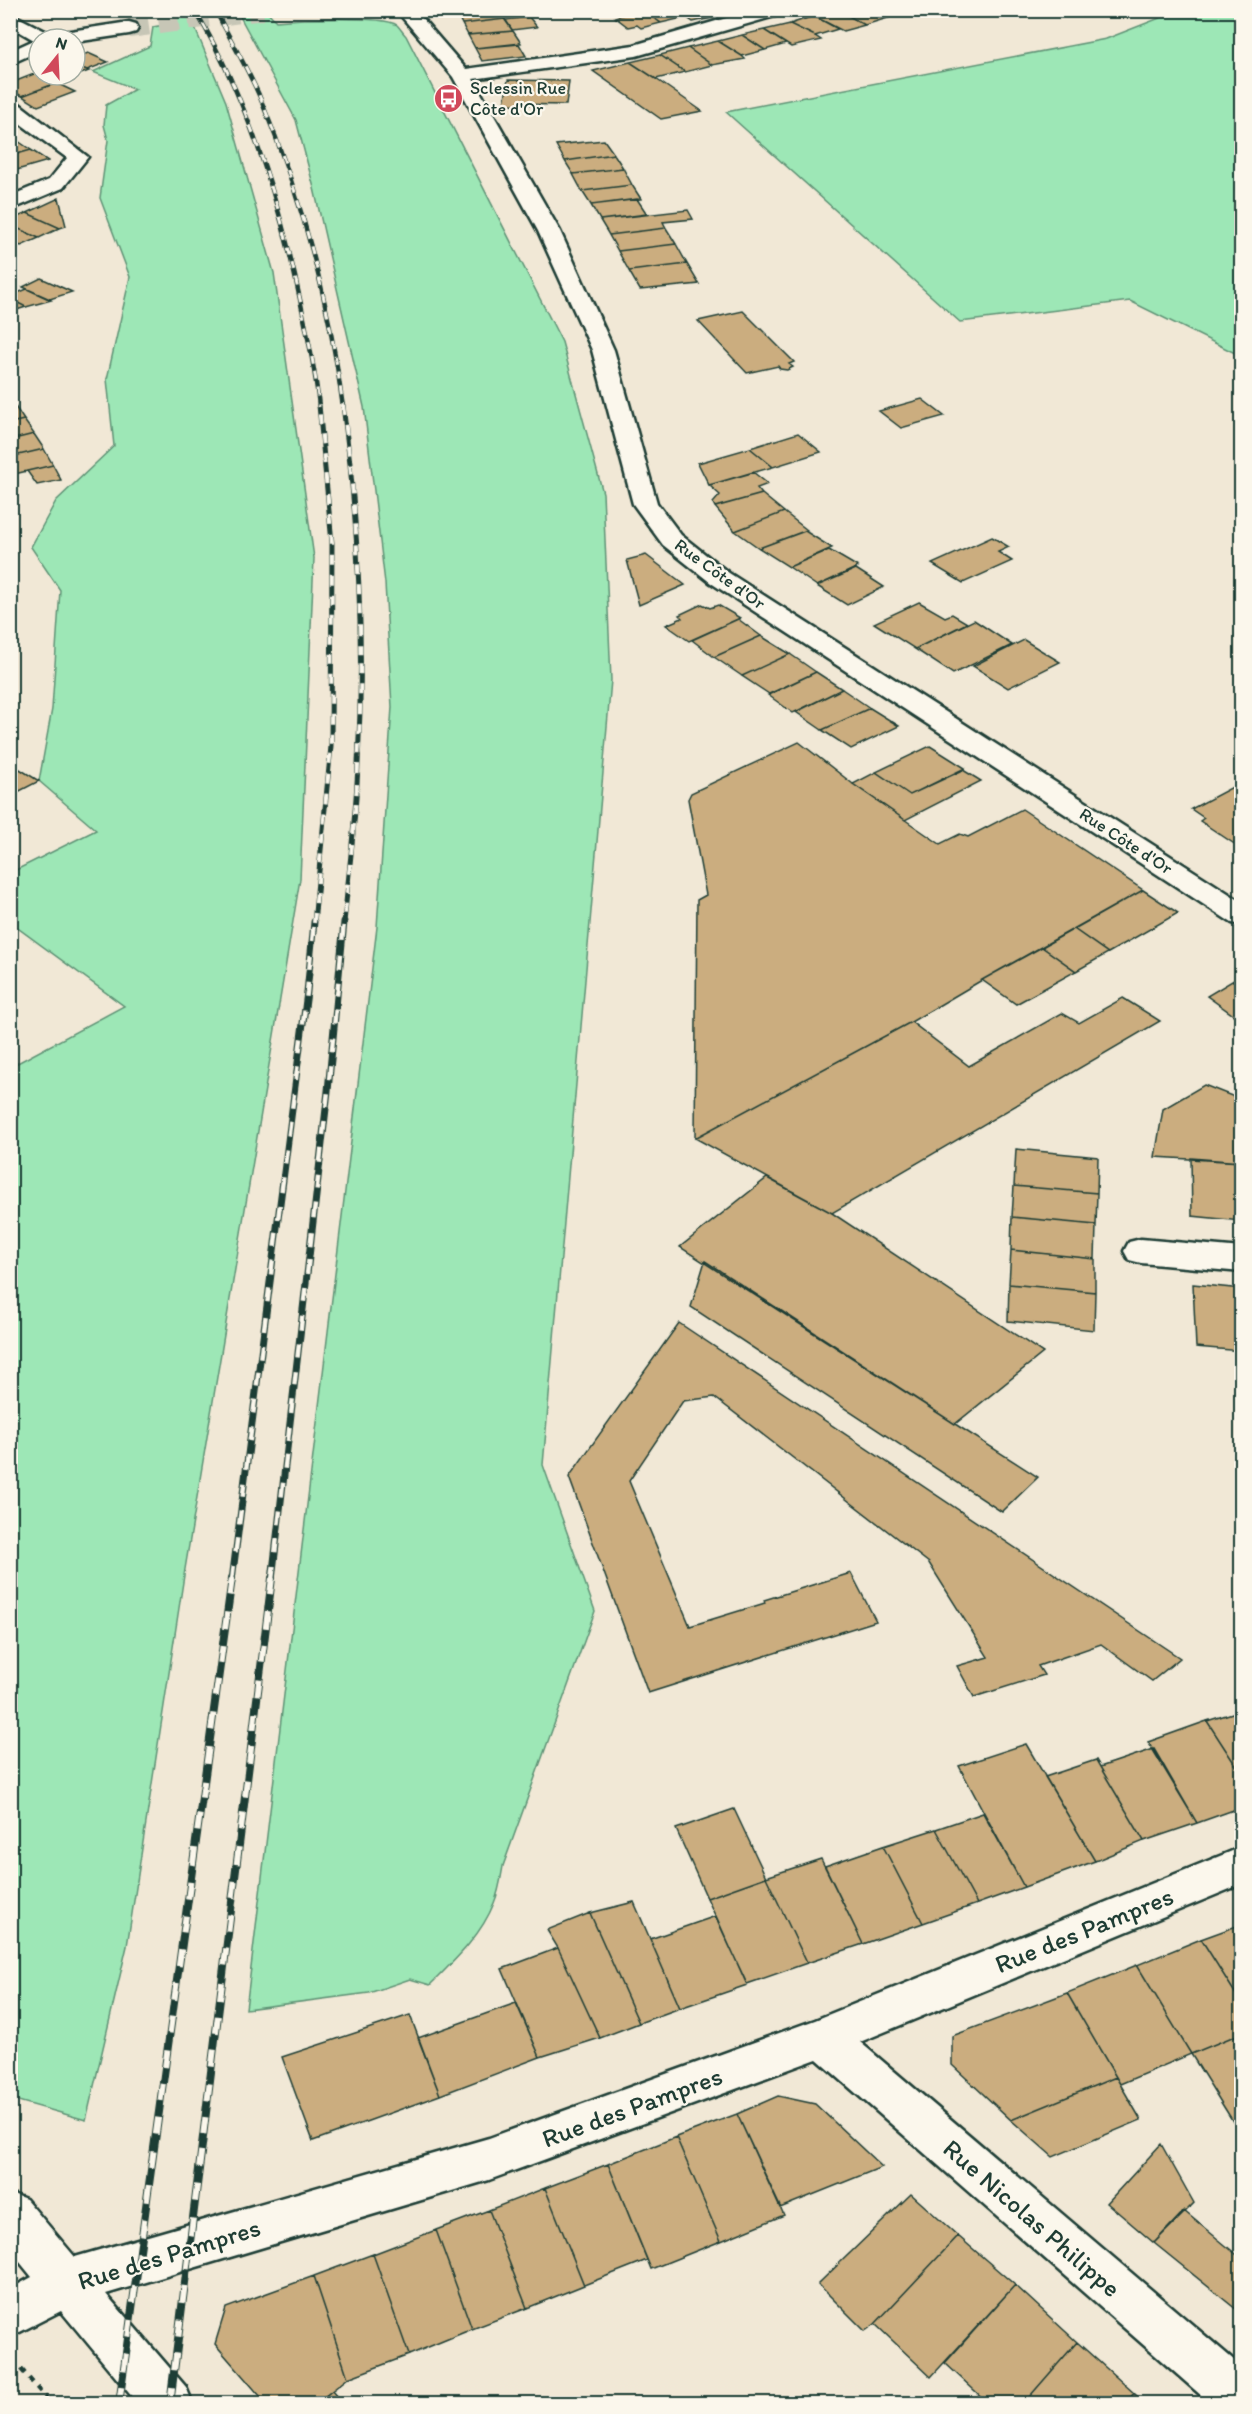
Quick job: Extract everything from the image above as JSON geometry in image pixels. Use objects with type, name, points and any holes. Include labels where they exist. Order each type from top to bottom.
[{"type":"street","name":"Rue Côte d'Or","points":[[405,10],[461,75],[554,241],[603,350],[645,504],[672,540],[720,578],[1242,916]]},
{"type":"street","points":[[461,75],[636,50],[776,10]]},
{"type":"street","points":[[10,18],[27,28]]},
{"type":"street","points":[[87,34],[129,28]]},
{"type":"street","points":[[10,58],[27,50]]},
{"type":"street","points":[[10,106],[78,157],[56,184],[10,204]]},
{"type":"street","points":[[1141,1251],[1242,1260]]},
{"type":"street","name":"Rue des Pampres","points":[[10,2314],[69,2283],[489,2159],[823,2037],[1242,1865]]},
{"type":"street","name":"Rue Nicolas Philippe","points":[[823,2037],[1242,2398]]},
{"type":"street","points":[[10,2215],[169,2403]]},
{"type":"path","points":[[17,2365],[51,2403]]},
{"type":"green space","points":[[1180,10],[1241,11],[1241,356],[1130,301],[960,322],[726,112],[1106,39]]},
{"type":"green space","points":[[156,11],[185,11],[192,21],[226,102],[274,273],[314,558],[300,879],[185,1569],[127,1946],[86,2120],[11,2099],[10,1067],[124,1006],[11,923],[10,873],[96,830],[39,781],[52,709],[60,590],[31,547],[56,501],[114,446],[107,379],[130,277],[100,198],[108,140],[104,125],[106,105],[135,89],[93,72],[150,46],[153,27],[170,24]]},
{"type":"green space","points":[[237,11],[267,11],[276,21],[338,18],[388,22],[397,25],[406,36],[562,342],[603,493],[611,680],[543,1465],[595,1611],[503,1866],[496,1899],[489,1915],[466,1947],[430,1985],[410,1979],[369,1993],[246,2009],[377,927],[392,707],[385,583],[364,407],[314,188],[296,120]]},
{"type":"building","points":[[499,10],[505,19],[462,24],[456,13]]},
{"type":"building","points":[[642,10],[661,23],[641,28],[637,25],[628,27],[615,17],[622,15],[618,12]]},
{"type":"building","points":[[663,10],[676,10],[687,17],[661,23],[648,14]]},
{"type":"building","points":[[676,10],[713,10],[721,16],[693,22]]},
{"type":"building","points":[[838,10],[865,25],[843,31],[814,16]]},
{"type":"building","points":[[838,10],[878,10],[891,17],[865,25]]},
{"type":"building","points":[[878,10],[913,10],[891,17]]},
{"type":"building","points":[[814,16],[838,29],[815,36],[790,24]]},
{"type":"building","points":[[529,17],[537,27],[512,30],[505,20]]},
{"type":"building","points":[[505,19],[513,31],[468,35],[462,24]]},
{"type":"building","points":[[790,24],[821,40],[791,47],[764,30]]},
{"type":"building","points":[[764,30],[786,44],[765,50],[742,35]]},
{"type":"building","points":[[513,31],[521,43],[475,48],[468,35]]},
{"type":"building","points":[[742,35],[765,50],[742,56],[718,41]]},
{"type":"building","points":[[718,41],[745,59],[712,65],[688,48]]},
{"type":"building","points":[[519,44],[526,56],[482,61],[475,48]]},
{"type":"building","points":[[688,48],[712,65],[685,72],[660,55]]},
{"type":"building","points":[[88,53],[108,62],[87,70]]},
{"type":"building","points":[[660,55],[685,72],[656,79],[630,62]]},
{"type":"building","points":[[630,62],[702,111],[661,119],[593,71]]},
{"type":"building","points":[[27,77],[27,87],[46,87],[22,96],[10,90],[11,83]]},
{"type":"building","points":[[508,80],[569,81],[566,105],[504,104]]},
{"type":"building","points":[[46,87],[64,87],[75,92],[38,106],[22,96]]},
{"type":"building","points":[[15,139],[31,150],[10,156],[10,140]]},
{"type":"building","points":[[604,140],[614,154],[565,161],[556,145]]},
{"type":"building","points":[[31,150],[48,161],[10,172],[10,156]]},
{"type":"building","points":[[614,154],[623,168],[573,174],[565,161]]},
{"type":"building","points":[[623,168],[632,185],[582,191],[573,174]]},
{"type":"building","points":[[632,185],[641,199],[591,205],[582,191]]},
{"type":"building","points":[[59,198],[66,226],[60,228],[27,213]]},
{"type":"building","points":[[637,199],[647,214],[600,220],[591,205]]},
{"type":"building","points":[[688,210],[693,219],[663,222],[666,228],[609,235],[600,220]]},
{"type":"building","points":[[27,213],[60,228],[39,238],[10,225],[10,220]]},
{"type":"building","points":[[10,225],[39,238],[21,246],[10,242]]},
{"type":"building","points":[[666,228],[676,244],[618,251],[609,235]]},
{"type":"building","points":[[676,244],[687,264],[629,271],[618,251]]},
{"type":"building","points":[[687,264],[699,284],[640,290],[629,271]]},
{"type":"building","points":[[41,278],[72,292],[50,299],[23,287]]},
{"type":"building","points":[[27,289],[51,300],[26,307],[10,299],[10,296]]},
{"type":"building","points":[[10,299],[26,307],[10,312]]},
{"type":"building","points":[[743,311],[794,362],[789,364],[793,367],[787,370],[780,369],[778,366],[747,373],[698,321]]},
{"type":"building","points":[[922,399],[944,416],[901,428],[879,411]]},
{"type":"building","points":[[14,405],[24,420],[10,423],[10,406]]},
{"type":"building","points":[[24,420],[34,434],[10,440],[10,423]]},
{"type":"building","points":[[798,433],[821,452],[773,467],[750,448]]},
{"type":"building","points":[[34,434],[44,449],[10,457],[10,440]]},
{"type":"building","points":[[750,448],[773,467],[709,485],[698,463]]},
{"type":"building","points":[[44,449],[53,465],[10,475],[10,457]]},
{"type":"building","points":[[53,465],[61,480],[37,485],[27,471]]},
{"type":"building","points":[[753,472],[768,484],[757,488],[762,494],[715,507],[713,503],[720,495],[709,485]]},
{"type":"building","points":[[762,494],[784,512],[735,531],[715,507]]},
{"type":"building","points":[[784,512],[807,530],[759,548],[735,531]]},
{"type":"building","points":[[805,531],[832,548],[789,567],[759,548]]},
{"type":"building","points":[[992,537],[1009,547],[998,552],[1012,561],[963,583],[932,564]]},
{"type":"building","points":[[829,550],[858,567],[817,586],[789,567]]},
{"type":"building","points":[[646,555],[685,585],[639,605],[627,560]]},
{"type":"building","points":[[856,569],[884,587],[847,605],[817,586]]},
{"type":"building","points":[[919,602],[945,617],[952,614],[967,623],[915,649],[874,623]]},
{"type":"building","points":[[702,604],[710,608],[718,605],[740,618],[689,641],[666,625],[682,618],[679,615]]},
{"type":"building","points":[[738,619],[761,636],[714,657],[692,640]]},
{"type":"building","points":[[974,620],[1012,645],[953,674],[915,649]]},
{"type":"building","points":[[761,636],[790,654],[742,676],[714,657]]},
{"type":"building","points":[[1024,640],[1060,662],[1008,688],[973,666]]},
{"type":"building","points":[[790,654],[816,672],[769,694],[742,676]]},
{"type":"building","points":[[816,672],[842,689],[793,713],[768,695]]},
{"type":"building","points":[[842,689],[870,708],[822,730],[796,712]]},
{"type":"building","points":[[870,708],[899,726],[851,749],[822,730]]},
{"type":"building","points":[[799,742],[853,784],[940,844],[960,834],[968,837],[1022,809],[1143,890],[911,1022],[695,1138],[697,900],[706,895],[688,799],[691,793]]},
{"type":"building","points":[[930,746],[965,768],[910,795],[876,772]]},
{"type":"building","points":[[10,763],[39,781],[10,796]]},
{"type":"building","points":[[963,770],[981,781],[905,820],[853,784],[876,772],[910,795]]},
{"type":"building","points":[[1242,782],[1242,846],[1239,847],[1200,821],[1204,818],[1191,809]]},
{"type":"building","points":[[1143,890],[1178,913],[1108,953],[1074,929]]},
{"type":"building","points":[[1074,929],[1108,953],[1076,971],[1042,947]]},
{"type":"building","points":[[1042,947],[1076,971],[1016,1004],[982,980]]},
{"type":"building","points":[[1242,975],[1242,1017],[1239,1019],[1207,996]]},
{"type":"building","points":[[1123,998],[1160,1021],[832,1213],[695,1138],[911,1022],[969,1066],[1062,1013],[1079,1023]]},
{"type":"building","points":[[1204,1085],[1242,1100],[1241,1162],[1155,1157],[1163,1109]]},
{"type":"building","points":[[1016,1149],[1098,1157],[1097,1193],[1014,1186]]},
{"type":"building","points":[[1191,1158],[1241,1162],[1241,1221],[1192,1216]]},
{"type":"building","points":[[767,1178],[832,1213],[1043,1353],[955,1424],[680,1247]]},
{"type":"building","points":[[1014,1186],[1097,1193],[1096,1225],[1012,1217]]},
{"type":"building","points":[[1012,1217],[1096,1225],[1095,1259],[1011,1250]]},
{"type":"building","points":[[1011,1250],[1095,1259],[1095,1292],[1009,1284]]},
{"type":"building","points":[[705,1261],[1038,1477],[1002,1512],[691,1307]]},
{"type":"building","points":[[1009,1284],[1095,1292],[1094,1330],[1008,1321]]},
{"type":"building","points":[[1193,1284],[1242,1289],[1242,1351],[1196,1347]]},
{"type":"building","points":[[679,1323],[1180,1658],[1152,1681],[1101,1644],[1038,1666],[1044,1675],[974,1697],[957,1666],[988,1657],[929,1563],[714,1397],[683,1401],[629,1481],[690,1626],[851,1573],[876,1621],[648,1693],[569,1477]]},
{"type":"building","points":[[1242,1710],[1242,1775],[1207,1721]]},
{"type":"building","points":[[1207,1721],[1242,1775],[1242,1807],[1197,1823],[1148,1742]]},
{"type":"building","points":[[1026,1744],[1095,1861],[1024,1887],[959,1766]]},
{"type":"building","points":[[1154,1749],[1197,1823],[1144,1841],[1100,1767]]},
{"type":"building","points":[[1096,1760],[1144,1841],[1095,1861],[1045,1777]]},
{"type":"building","points":[[734,1809],[766,1877],[707,1898],[676,1829]]},
{"type":"building","points":[[983,1813],[1024,1887],[977,1904],[936,1829]]},
{"type":"building","points":[[936,1829],[977,1904],[923,1923],[883,1846]]},
{"type":"building","points":[[883,1846],[923,1923],[863,1944],[825,1866]]},
{"type":"building","points":[[821,1859],[863,1944],[807,1963],[766,1877]]},
{"type":"building","points":[[766,1877],[807,1963],[747,1984],[707,1898]]},
{"type":"building","points":[[634,1902],[680,2008],[639,2023],[590,1913]]},
{"type":"building","points":[[590,1913],[639,2023],[600,2038],[558,1948],[547,1930]]},
{"type":"building","points":[[716,1916],[747,1985],[680,2008],[650,1939]]},
{"type":"building","points":[[1242,1924],[1242,2004],[1201,1939]]},
{"type":"building","points":[[1201,1939],[1242,2004],[1242,2033],[1191,2054],[1137,1965]]},
{"type":"building","points":[[558,1948],[600,2038],[540,2057],[502,1969]]},
{"type":"building","points":[[1137,1965],[1191,2054],[1120,2084],[1067,1993]]},
{"type":"building","points":[[1067,1993],[1116,2077],[1011,2120],[952,2065],[952,2036]]},
{"type":"building","points":[[516,2003],[540,2057],[440,2095],[418,2038]]},
{"type":"building","points":[[410,2015],[440,2095],[313,2141],[282,2057]]},
{"type":"building","points":[[1242,2033],[1242,2136],[1191,2054]]},
{"type":"building","points":[[1116,2077],[1141,2120],[1053,2157],[1011,2120]]},
{"type":"building","points":[[778,2096],[815,2104],[882,2167],[780,2208],[737,2114]]},
{"type":"building","points":[[737,2114],[784,2215],[721,2241],[676,2137]]},
{"type":"building","points":[[676,2137],[721,2241],[651,2269],[608,2164]]},
{"type":"building","points":[[1161,2144],[1194,2203],[1154,2243],[1107,2203]]},
{"type":"building","points":[[608,2164],[647,2260],[584,2285],[545,2188]]},
{"type":"building","points":[[545,2188],[584,2285],[527,2308],[489,2210]]},
{"type":"building","points":[[911,2194],[958,2236],[875,2324],[865,2331],[818,2284]]},
{"type":"building","points":[[489,2210],[527,2308],[472,2329],[436,2230]]},
{"type":"building","points":[[1184,2211],[1242,2259],[1242,2314],[1154,2243]]},
{"type":"building","points":[[436,2230],[472,2329],[409,2355],[373,2254]]},
{"type":"building","points":[[958,2236],[1015,2285],[931,2377],[875,2324]]},
{"type":"building","points":[[373,2254],[409,2355],[348,2378],[314,2276]]},
{"type":"building","points":[[314,2276],[348,2378],[315,2404],[267,2404],[215,2344],[226,2308]]},
{"type":"building","points":[[1015,2285],[1077,2342],[1023,2404],[989,2404],[945,2363]]},
{"type":"building","points":[[1077,2342],[1134,2393],[1125,2404],[1023,2404]]},
{"type":"building","points":[[332,2391],[343,2404],[315,2404]]},
{"type":"building","points":[[1134,2393],[1145,2404],[1125,2404]]},
{"type":"tunnel","points":[[129,28],[263,10]]},
{"type":"railway","points":[[195,10],[231,80],[260,152],[272,190],[293,266],[314,368],[319,407]]},
{"type":"railway","points":[[215,10],[259,95],[288,171],[312,248],[330,327],[343,407]]},
{"type":"railway","points":[[314,923],[331,746],[332,543],[319,405]]},
{"type":"railway","points":[[343,405],[353,495],[360,629],[357,784],[344,923]]},
{"type":"railway","points":[[232,1580],[314,922]]},
{"type":"railway","points":[[272,1580],[328,1091],[344,922]]},
{"type":"railway","points":[[119,2404],[232,1578]]},
{"type":"railway","points":[[170,2404],[272,1578]]},
{"type":"place","name":"Sclessin Rue Côte d'Or","points":[[449,98]]}]
